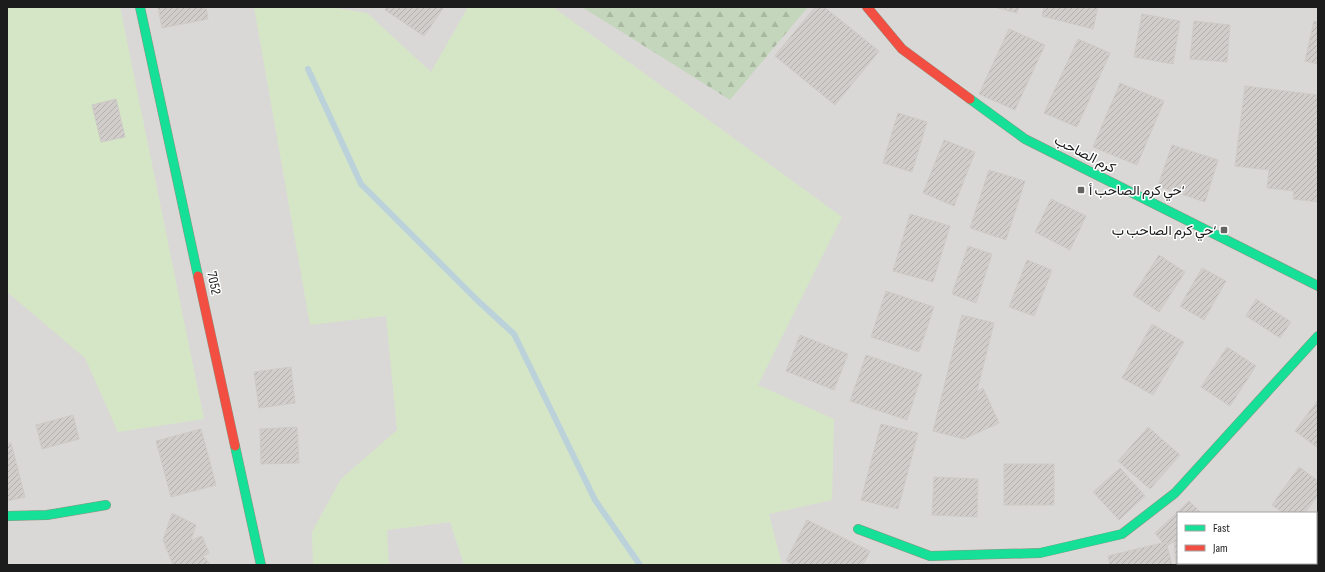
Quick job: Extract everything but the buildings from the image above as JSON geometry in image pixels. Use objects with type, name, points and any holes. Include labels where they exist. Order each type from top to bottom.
[{"type":"street","name":"7052","points":[[140,7],[261,565]]},
{"type":"street","name":"كرم الصاحب","points":[[867,7],[902,49],[1025,139],[1318,286]]},
{"type":"street","points":[[858,530],[930,556],[1040,553],[1122,534],[1175,493],[1318,336]]},
{"type":"street","points":[[7,516],[48,516],[106,505]]},
{"type":"shaded area","points":[[7,7],[1318,7],[1318,565],[7,565]]},
{"type":"green space","points":[[7,7],[120,7],[204,419],[118,432],[85,358],[7,292]]},
{"type":"green space","points":[[254,7],[329,7],[367,13],[431,72],[468,7],[553,7],[842,217],[758,385],[834,419],[832,500],[769,514],[782,565],[464,565],[450,522],[387,530],[389,565],[313,565],[312,532],[341,479],[397,430],[386,316],[310,325]]},
{"type":"green space","points":[[582,7],[808,7],[730,100]]},
{"type":"waterway","points":[[308,69],[361,184],[477,300],[514,334],[595,500],[640,565]]},
{"type":"traffic: fast","points":[[140,7],[198,276]]},
{"type":"traffic: fast","points":[[970,99],[1025,139],[1318,286]]},
{"type":"traffic: fast","points":[[858,529],[930,556],[1040,553],[1122,534],[1175,493],[1318,336]]},
{"type":"traffic: fast","points":[[235,446],[261,565]]},
{"type":"traffic: fast","points":[[7,516],[47,515],[106,505]]},
{"type":"traffic: jam","points":[[867,7],[902,49],[970,99]]},
{"type":"traffic: jam","points":[[198,276],[235,446]]},
{"type":"place","name":"حي كرم الصاحب أ‘","points":[[1081,190]]},
{"type":"place","name":"حي كرم الصاحب ب‘","points":[[1224,230]]}]
